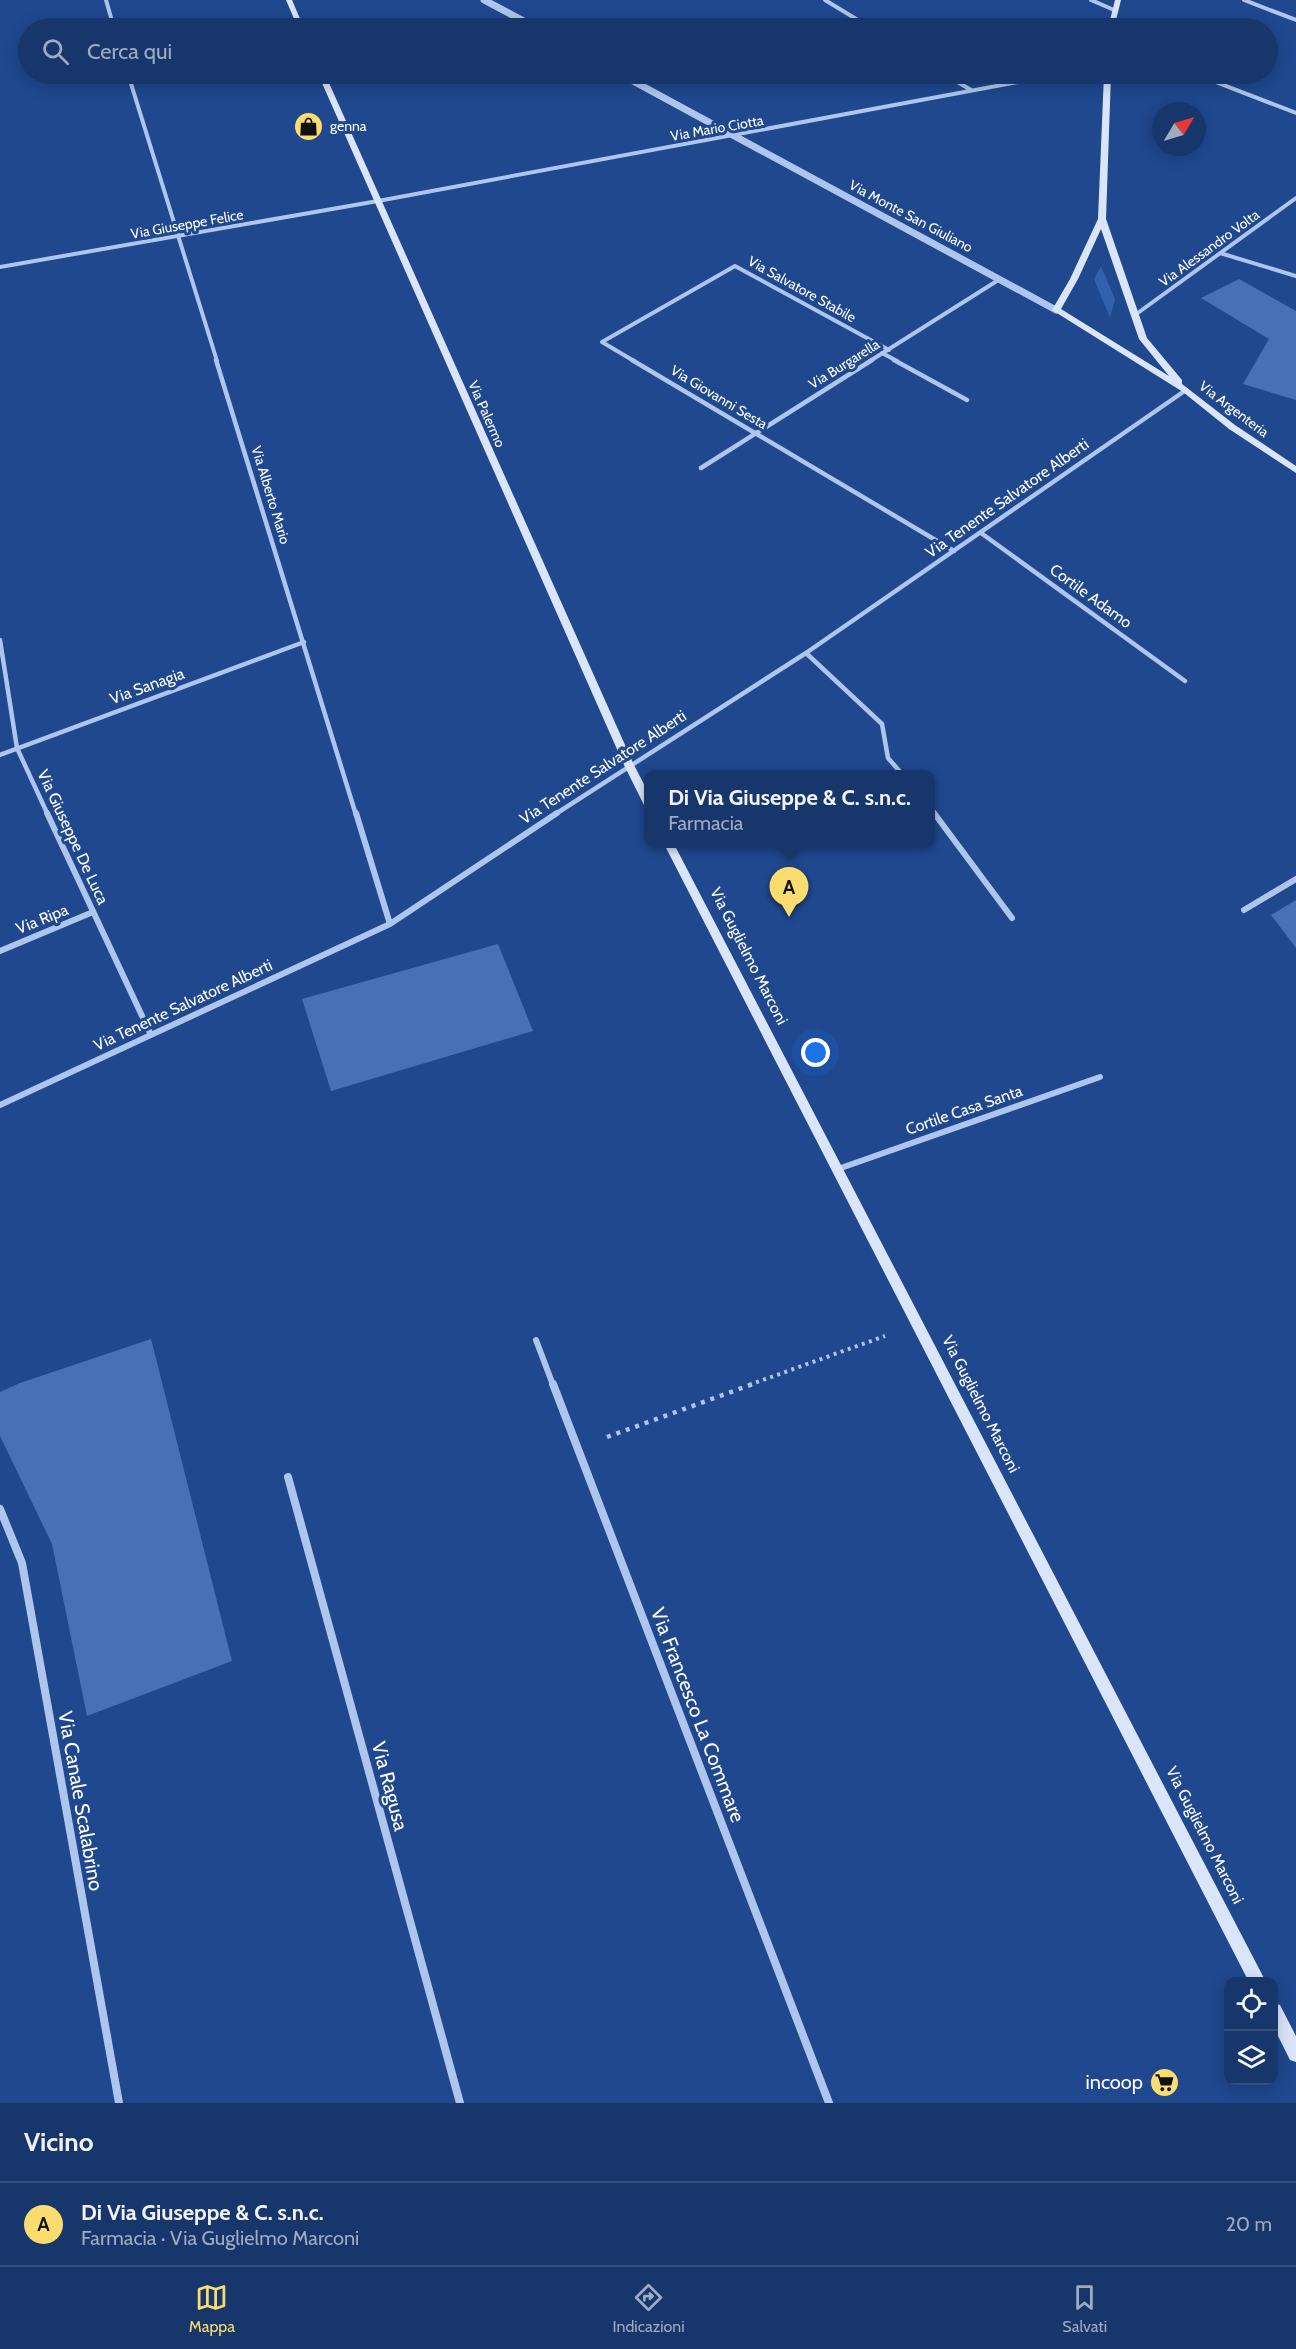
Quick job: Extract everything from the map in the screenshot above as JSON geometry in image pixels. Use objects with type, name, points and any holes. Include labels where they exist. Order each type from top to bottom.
[{"type":"main road","points":[[289,0],[297,18]]},
{"type":"main road","points":[[1113,18],[1118,0]]},
{"type":"main road","name":"Via Palermo","points":[[325,84],[629,765]]},
{"type":"main road","points":[[1107,84],[1102,219],[1143,339],[1186,390]]},
{"type":"main road","points":[[1056,310],[1074,279],[1102,219]]},
{"type":"main road","name":"Via Monte San Giuliano","points":[[1056,310],[1186,390]]},
{"type":"main road","name":"Via Argenteria","points":[[1186,390],[1232,427],[1296,470]]},
{"type":"main road","points":[[629,765],[644,794]]},
{"type":"main road","name":"Via Guglielmo Marconi","points":[[672,848],[1255,1977]]},
{"type":"main road","points":[[1278,2019],[1296,2054]]},
{"type":"street","points":[[106,0],[111,18]]},
{"type":"street","points":[[484,0],[518,18]]},
{"type":"street","points":[[825,0],[855,18]]},
{"type":"street","points":[[1091,0],[1114,10]]},
{"type":"street","points":[[1244,0],[1296,20]]},
{"type":"street","name":"Via Alberto Mario","points":[[131,84],[390,924]]},
{"type":"street","name":"Via Monte San Giuliano","points":[[638,84],[1056,310]]},
{"type":"street","points":[[960,84],[972,91]]},
{"type":"street","name":"Via Mario Ciotta","points":[[378,201],[1009,84]]},
{"type":"street","points":[[1221,84],[1296,113]]},
{"type":"street","name":"Via Alessandro Volta","points":[[1135,315],[1296,198]]},
{"type":"street","name":"Via Giuseppe Felice","points":[[0,267],[378,201]]},
{"type":"street","points":[[1220,253],[1296,276]]},
{"type":"street","name":"Via Salvatore Stabile","points":[[735,266],[889,350]]},
{"type":"street","name":"Via Giovanni Sesta","points":[[735,266],[602,342],[954,551]]},
{"type":"street","name":"Via Burgarella","points":[[701,468],[999,279]]},
{"type":"street","points":[[882,353],[967,400]]},
{"type":"street","name":"Via Tenente Salvatore Alberti","points":[[0,1105],[390,924],[629,765],[806,652],[1186,390]]},
{"type":"street","name":"Cortile Adamo","points":[[981,533],[1185,681]]},
{"type":"street","name":"Via Giuseppe De Luca","points":[[0,640],[17,748],[151,1035]]},
{"type":"street","name":"Via Sanagia","points":[[0,754],[304,642]]},
{"type":"street","points":[[806,652],[882,724],[888,758],[898,770]]},
{"type":"street","points":[[935,815],[1012,918]]},
{"type":"street","points":[[1245,910],[1296,879]]},
{"type":"street","name":"Via Ripa","points":[[0,951],[93,912]]},
{"type":"street","name":"Cortile Casa Santa","points":[[837,1169],[1100,1077]]},
{"type":"street","name":"Via Francesco La Commare","points":[[536,1340],[829,2103]]},
{"type":"street","name":"Via Ragusa","points":[[288,1477],[459,2103]]},
{"type":"street","name":"Via Canale Scalabrino","points":[[0,1509],[22,1563],[118,2103]]},
{"type":"path","points":[[578,1448],[918,1324]]},
{"type":"shaded area","points":[[1101,266],[1115,299],[1110,318],[1094,279]]},
{"type":"building","points":[[1239,279],[1296,311],[1296,400],[1243,384],[1269,339],[1201,298]]},
{"type":"building","points":[[1296,900],[1296,948],[1271,915]]},
{"type":"building","points":[[498,944],[533,1031],[331,1091],[302,999]]},
{"type":"building","points":[[151,1339],[232,1661],[87,1716],[52,1544],[0,1436],[0,1392],[20,1383]]},
{"type":"place","name":"genna","points":[[309,126]]},
{"type":"place","name":"Di Via Giuseppe & C. s.n.c.","points":[[789,917]]},
{"type":"place","name":"incoop","points":[[1164,2082]]}]
